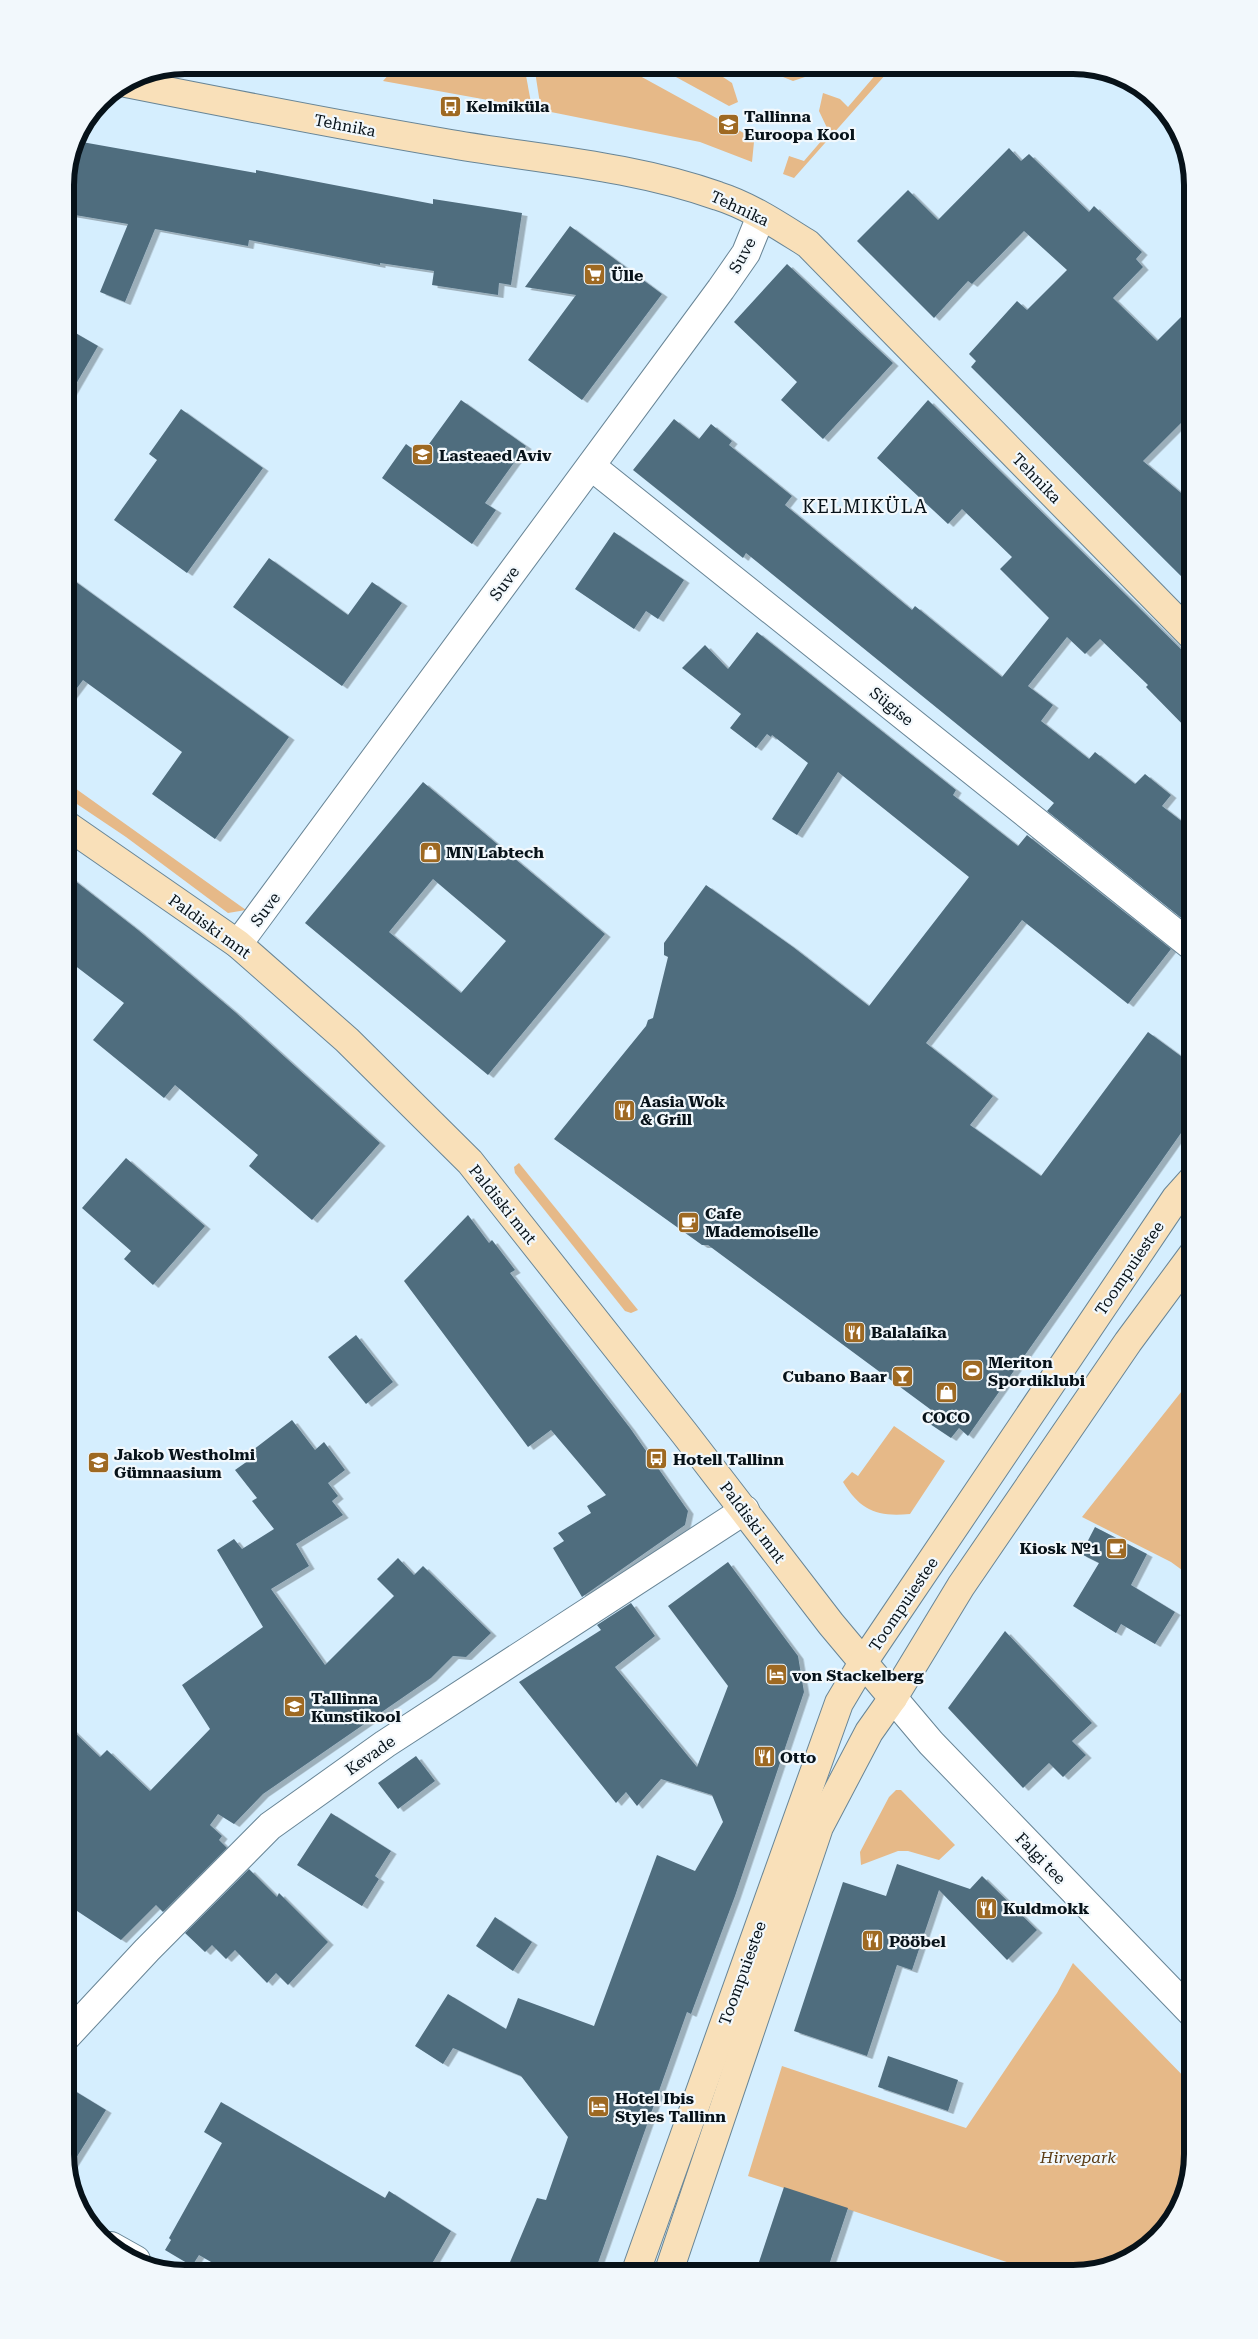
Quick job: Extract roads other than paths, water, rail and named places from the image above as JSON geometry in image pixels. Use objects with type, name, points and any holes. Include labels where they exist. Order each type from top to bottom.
[{"type":"main road","name":"Tehnika","points":[[136,85],[445,143],[623,170],[667,180],[720,196],[762,216],[808,244],[1184,628]]},
{"type":"main road","name":"Paldiski mnt","points":[[74,830],[238,944],[347,1040],[470,1162],[745,1510],[831,1624],[894,1698]]},
{"type":"main road","name":"Toompuiestee","points":[[638,2265],[839,1703],[864,1661],[1176,1198],[1184,1189]]},
{"type":"main road","name":"Toompuiestee","points":[[671,2265],[819,1827],[869,1732],[894,1698],[962,1586],[1128,1342],[1184,1266]]},
{"type":"street","name":"Suve","points":[[238,944],[741,260],[762,216]]},
{"type":"street","name":"Sügise","points":[[591,466],[1184,940]]},
{"type":"street","name":"Kevade","points":[[74,2028],[147,1950],[270,1826],[386,1744],[745,1510]]},
{"type":"street","name":"Falgi tee","points":[[894,1698],[931,1743],[1184,2005]]},
{"type":"place","name":"Kelmiküla","points":[[450,106]]},
{"type":"place","name":"Tallinna Euroopa Kool","points":[[728,125]]},
{"type":"place","name":"Ülle","points":[[595,275]]},
{"type":"place","name":"Lasteaed Aviv","points":[[423,455]]},
{"type":"place","name":"MN Labtech","points":[[430,852]]},
{"type":"place","name":"Aasia Wok & Grill","points":[[624,1110]]},
{"type":"place","name":"Cafe Mademoiselle","points":[[689,1222]]},
{"type":"place","name":"Balalaika","points":[[855,1332]]},
{"type":"place","name":"Meriton Spordiklubi","points":[[972,1371]]},
{"type":"place","name":"Cubano Baar","points":[[903,1376]]},
{"type":"place","name":"COCO","points":[[946,1393]]},
{"type":"place","name":"Hotell Tallinn","points":[[657,1459]]},
{"type":"place","name":"Jakob Westholmi Gümnaasium","points":[[98,1463]]},
{"type":"place","name":"Kiosk №1","points":[[1116,1548]]},
{"type":"place","name":"von Stackelberg","points":[[776,1675]]},
{"type":"place","name":"Tallinna Kunstikool","points":[[295,1707]]},
{"type":"place","name":"Otto","points":[[764,1757]]},
{"type":"place","name":"Kuldmokk","points":[[987,1908]]},
{"type":"place","name":"Pööbel","points":[[873,1941]]},
{"type":"place","name":"Hotel Ibis Styles Tallinn","points":[[599,2107]]},
{"type":"district","name":"KELMIKÜLA","points":[[865,506]]},
{"type":"park label","name":"Hirvepark","points":[[1078,2157]]}]
